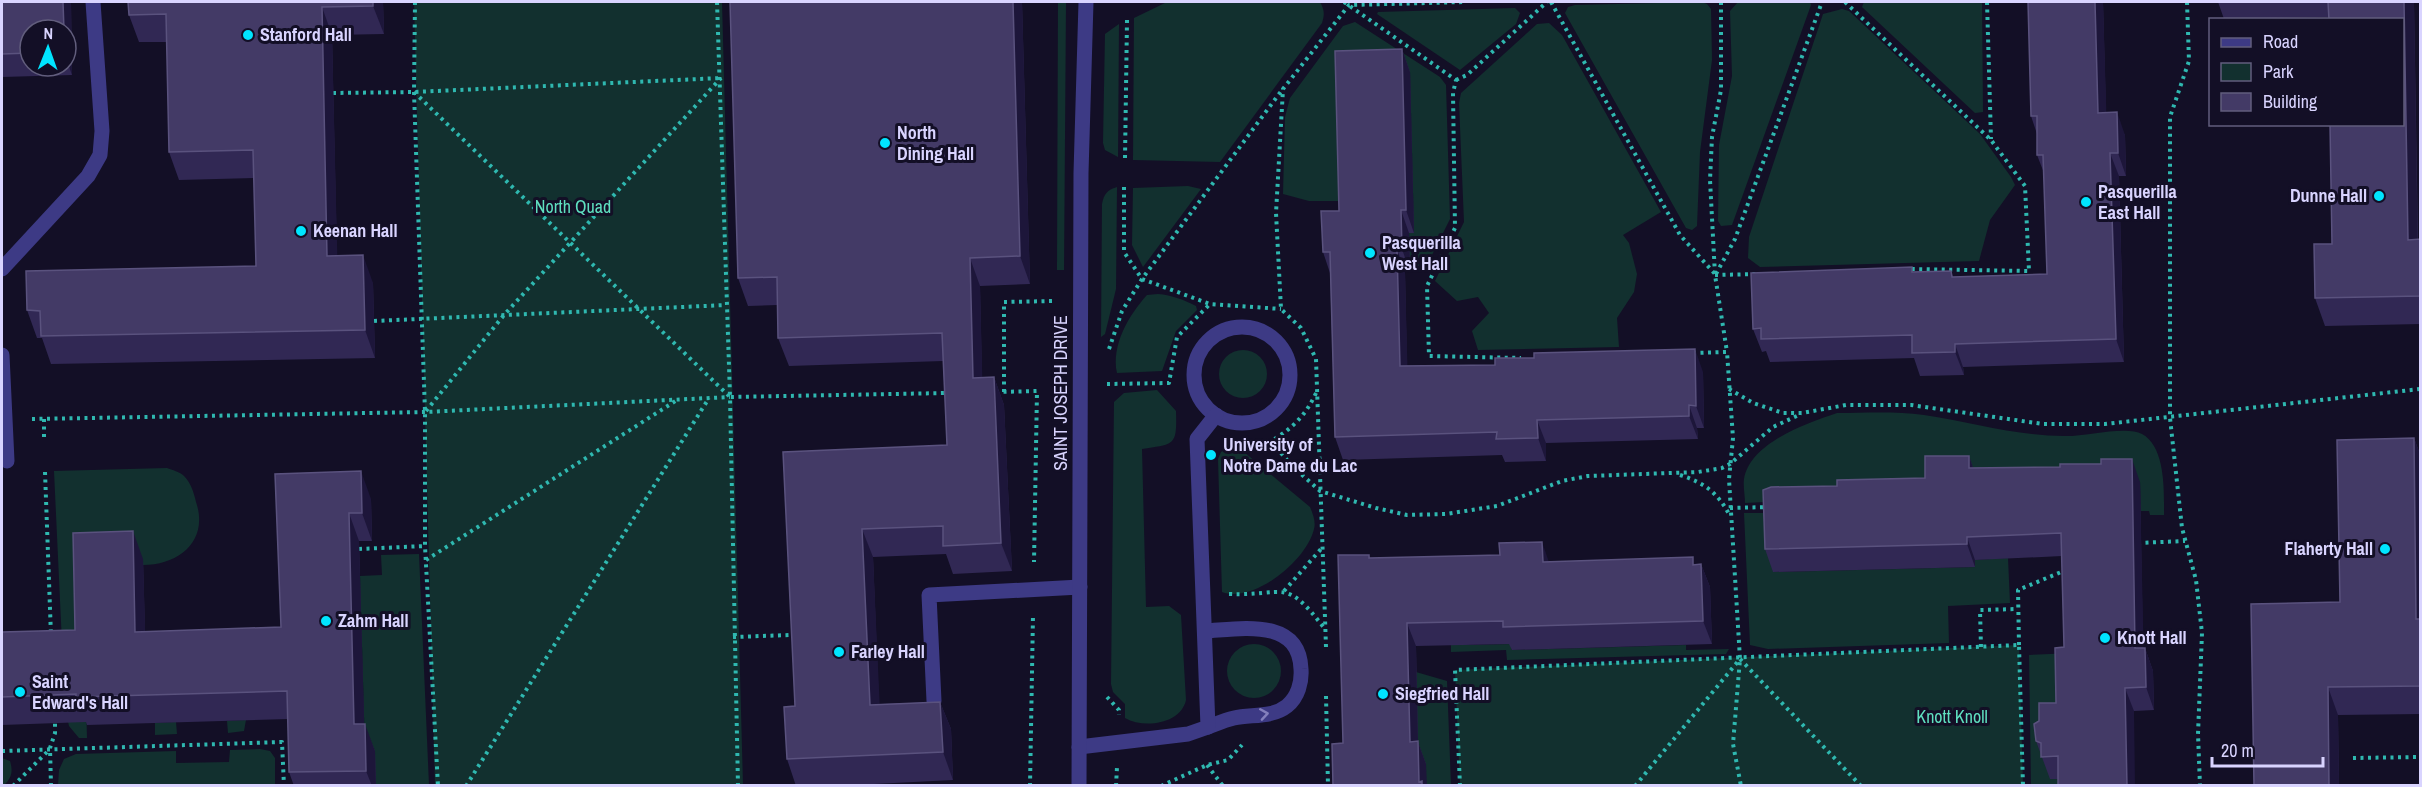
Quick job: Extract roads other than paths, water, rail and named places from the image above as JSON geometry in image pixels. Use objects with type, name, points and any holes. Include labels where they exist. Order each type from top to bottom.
[{"type":"street","points":[[2,269],[88,176],[100,155],[102,131],[93,2]]},
{"type":"street","name":"SAINT JOSEPH DRIVE","points":[[1079,786],[1081,185],[1086,2]]},
{"type":"street","points":[[1236,328],[1251,328],[1265,332],[1277,342],[1288,362],[1289,385],[1284,399],[1274,411],[1253,421],[1230,421],[1216,415],[1197,392],[1194,378],[1201,351],[1210,340],[1236,328]]},
{"type":"street","points":[[2,355],[7,461]]},
{"type":"street","points":[[1208,727],[1197,439],[1216,415]]},
{"type":"street","points":[[934,701],[929,595],[1080,587]]},
{"type":"street","points":[[1079,747],[1188,734],[1232,718],[1271,714],[1287,706],[1299,690],[1301,676],[1299,654],[1292,643],[1270,629],[1205,631]]},
{"type":"place","name":"Stanford Hall","points":[[248,35]]},
{"type":"place","name":"North Dining Hall","points":[[885,143]]},
{"type":"place","name":"Dunne Hall","points":[[2379,196]]},
{"type":"place","name":"Pasquerilla East Hall","points":[[2086,202]]},
{"type":"place","name":"Keenan Hall","points":[[301,231]]},
{"type":"place","name":"Pasquerilla West Hall","points":[[1370,253]]},
{"type":"place","name":"University of Notre Dame du Lac","points":[[1211,455]]},
{"type":"place","name":"Flaherty Hall","points":[[2385,549]]},
{"type":"place","name":"Zahm Hall","points":[[326,621]]},
{"type":"place","name":"Knott Hall","points":[[2105,638]]},
{"type":"place","name":"Farley Hall","points":[[839,652]]},
{"type":"place","name":"Saint Edward's Hall","points":[[20,692]]},
{"type":"place","name":"Siegfried Hall","points":[[1383,694]]},
{"type":"park label","name":"North Quad","points":[[573,207]]},
{"type":"park label","name":"Knott Knoll","points":[[1952,717]]}]
